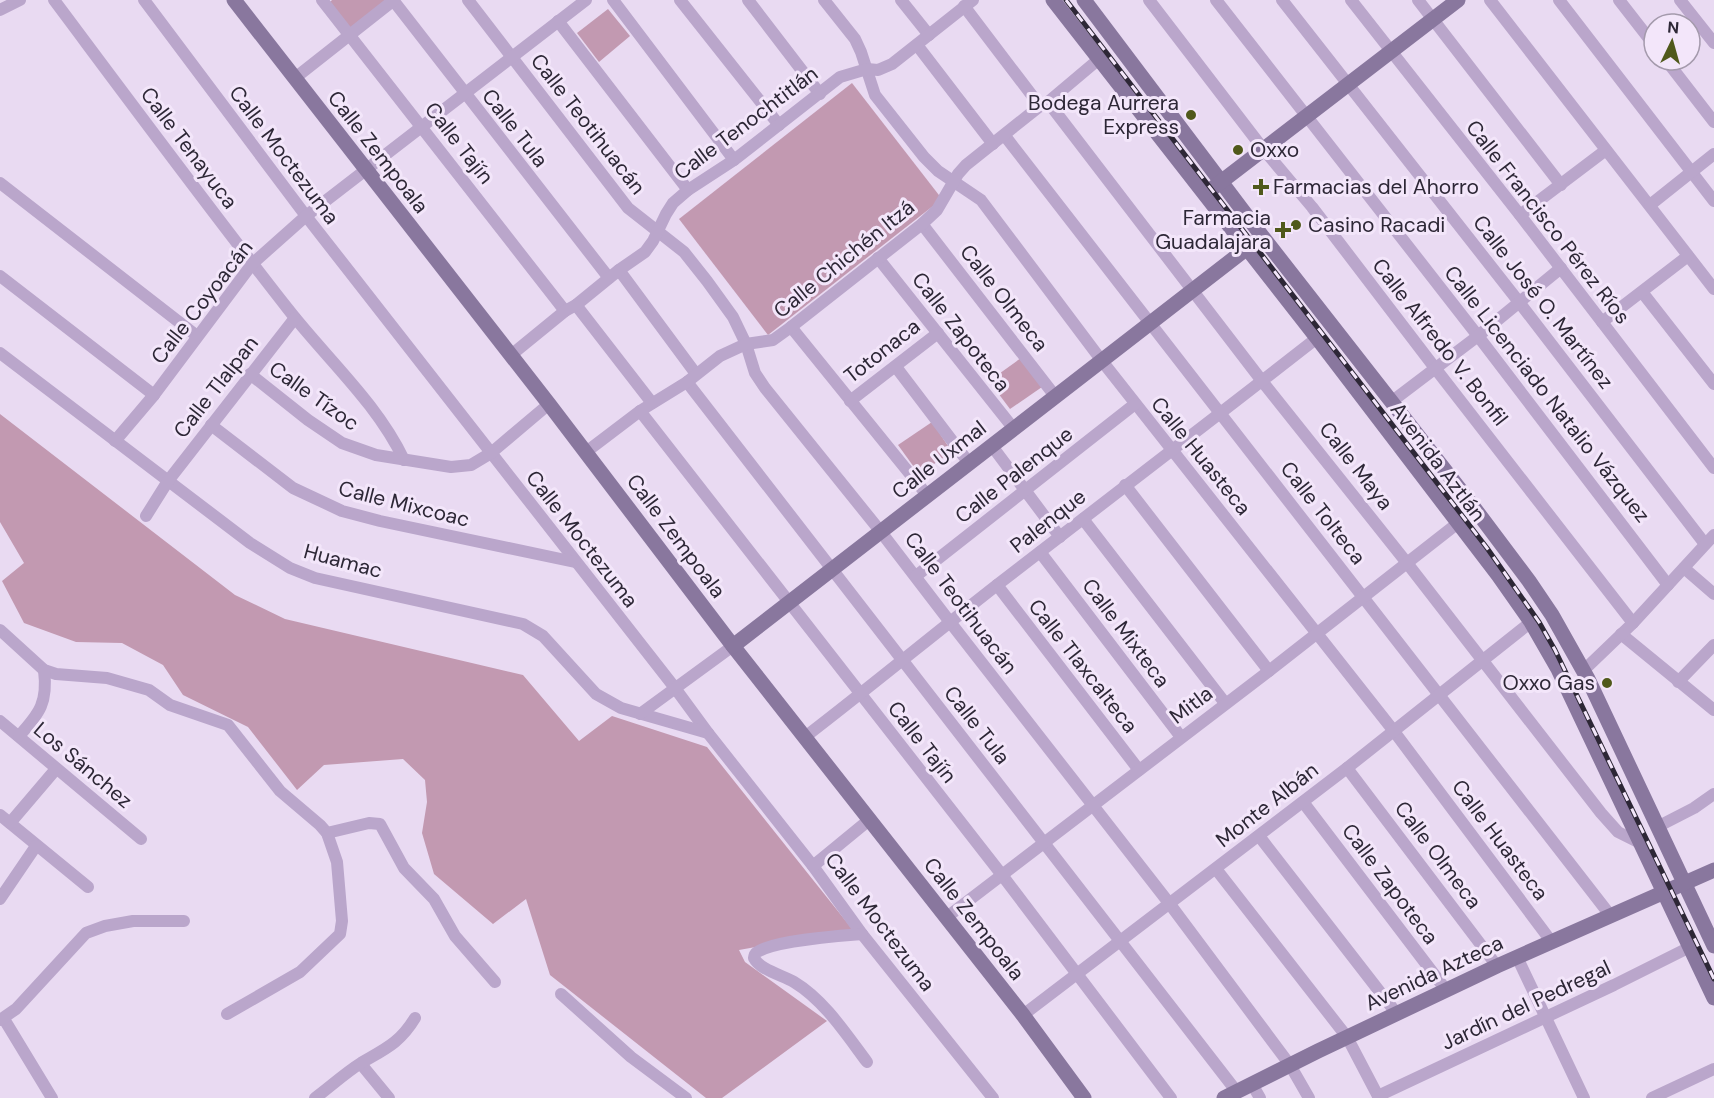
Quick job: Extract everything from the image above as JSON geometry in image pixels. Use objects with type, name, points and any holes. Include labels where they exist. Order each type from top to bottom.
[{"type":"street","points":[[0,10],[20,0]]},
{"type":"street","name":"Calle Tenayuca","points":[[54,0],[252,264],[384,423],[404,460]]},
{"type":"street","name":"Calle Moctezuma","points":[[144,0],[306,216],[813,866],[862,934],[993,1098]]},
{"type":"street","name":"Calle Zempoala","points":[[234,0],[549,404],[733,646],[1023,1015],[1084,1098]]},
{"type":"street","name":"Calle Tajín","points":[[322,0],[422,127],[652,403]]},
{"type":"street","points":[[294,78],[393,0]]},
{"type":"street","name":"Calle Tula","points":[[393,0],[609,278]]},
{"type":"street","name":"Calle Teotihuacán","points":[[468,0],[628,208],[684,252],[707,281],[733,317],[746,345],[755,373],[765,387],[882,532],[1169,903],[1290,1065],[1309,1098]]},
{"type":"street","name":"Calle Coyoacán","points":[[115,441],[154,395],[252,264],[306,216],[586,0]]},
{"type":"street","points":[[613,0],[734,160]]},
{"type":"street","points":[[680,0],[779,125]]},
{"type":"street","points":[[748,0],[820,94]]},
{"type":"street","name":"Calle Huasteca","points":[[824,0],[855,39],[875,95],[924,157],[939,171],[981,200],[1102,362],[1393,730],[1551,941]]},
{"type":"street","points":[[902,0],[929,35]]},
{"type":"street","name":"Avenida Aztlán","points":[[1053,0],[1248,248],[1458,523],[1530,622],[1558,669],[1714,998]]},
{"type":"street","name":"Avenida Aztlán","points":[[1084,0],[1262,236],[1529,581],[1552,615],[1584,670],[1712,938]]},
{"type":"street","name":"Calle Alfredo V. Bonfil","points":[[1149,0],[1633,622]]},
{"type":"street","name":"Calle Licenciado Natalio Vázquez","points":[[1216,0],[1478,336],[1668,585]]},
{"type":"street","name":"Calle José O. Martínez","points":[[1282,0],[1519,302],[1710,540]]},
{"type":"street","name":"Calle Francisco Pérez Ríos","points":[[1351,0],[1714,468]]},
{"type":"street","points":[[1418,0],[1561,185]]},
{"type":"street","points":[[1205,194],[1458,0]]},
{"type":"street","points":[[1490,0],[1714,289]]},
{"type":"street","points":[[1559,0],[1714,201]]},
{"type":"street","points":[[1619,0],[1642,30]]},
{"type":"street","points":[[1680,0],[1714,43]]},
{"type":"street","name":"Calle Tenochtitlán","points":[[511,355],[645,252],[673,203],[688,190],[734,160],[840,77],[867,69],[885,68],[971,2]]},
{"type":"street","name":"Calle Maya","points":[[971,2],[1044,104],[1193,290],[1612,826],[1624,836],[1642,844]]},
{"type":"street","points":[[558,21],[688,190]]},
{"type":"street","points":[[917,45],[993,144]]},
{"type":"street","name":"Calle Chichén Itzá","points":[[586,452],[640,411],[720,356],[746,345],[773,340],[791,327],[922,224],[937,210],[958,174],[966,165],[1099,59]]},
{"type":"street","points":[[1675,72],[1714,122]]},
{"type":"street","name":"Calle Tolteca","points":[[1005,136],[1220,415],[1441,694],[1610,915]]},
{"type":"street","points":[[1520,216],[1606,150]]},
{"type":"street","points":[[1650,205],[1714,154]]},
{"type":"street","points":[[1,186],[197,336]]},
{"type":"street","name":"Calle Olmeca","points":[[922,224],[1055,396]]},
{"type":"street","name":"Calle Uxmal","points":[[640,714],[790,603],[1262,236]]},
{"type":"street","points":[[1602,322],[1688,256]]},
{"type":"street","name":"Calle Zapoteca","points":[[878,258],[1014,429]]},
{"type":"street","points":[[1391,402],[1478,336],[1561,268]]},
{"type":"street","name":"Calle Tula","points":[[619,270],[691,378],[902,660],[1120,940],[1231,1095]]},
{"type":"street","points":[[0,276],[154,395]]},
{"type":"street","points":[[1642,292],[1714,384]]},
{"type":"street","name":"Calle Tlalpan","points":[[146,516],[168,481],[249,374],[295,318]]},
{"type":"street","points":[[791,327],[927,495]]},
{"type":"street","name":"Totonaca","points":[[850,401],[938,333]]},
{"type":"street","name":"Palenque","points":[[805,737],[1125,485],[1220,415],[1317,338]]},
{"type":"street","name":"Huamac","points":[[0,353],[263,552],[302,573],[328,581],[491,615],[523,624],[543,636],[596,694],[621,708],[708,733]]},
{"type":"street","points":[[896,367],[969,463]]},
{"type":"street","name":"Calle Tízoc","points":[[249,374],[342,443],[404,460],[462,468],[491,453],[549,404]]},
{"type":"street","name":"Calle Palenque","points":[[916,576],[1136,405]]},
{"type":"street","name":"Calle Tajín","points":[[640,411],[1002,875],[1171,1098]]},
{"type":"street","name":"Calle Mixcoac","points":[[211,425],[293,488],[342,511],[575,562]]},
{"type":"street","points":[[992,446],[1060,537]]},
{"type":"street","points":[[1125,485],[1269,671]]},
{"type":"street","points":[[1083,519],[1225,704]]},
{"type":"street","name":"Mitla","points":[[947,917],[1269,671],[1458,523]]},
{"type":"street","points":[[1584,670],[1710,540]]},
{"type":"street","name":"Calle Mixteca","points":[[1040,552],[1181,737]]},
{"type":"street","points":[[1684,568],[1714,594]]},
{"type":"street","name":"Calle Tlaxcalteca","points":[[997,585],[1139,770]]},
{"type":"street","name":"Monte Albán","points":[[1023,1015],[1347,768],[1530,622]]},
{"type":"street","points":[[0,630],[44,670],[56,674],[107,678],[149,690],[170,705],[228,725],[280,791],[327,833],[337,862],[342,921],[340,934],[300,972],[227,1014]]},
{"type":"street","points":[[1621,634],[1714,710]]},
{"type":"street","points":[[1678,682],[1714,645]]},
{"type":"street","points":[[19,736],[42,708],[46,687],[44,670]]},
{"type":"street","name":"Los Sánchez","points":[[0,721],[141,839]]},
{"type":"street","name":"Calle Olmeca","points":[[1347,768],[1497,966]]},
{"type":"street","points":[[56,769],[5,819],[88,887]]},
{"type":"street","points":[[1657,827],[1694,808],[1714,794]]},
{"type":"street","name":"Calle Zapoteca","points":[[1303,802],[1446,990]]},
{"type":"street","points":[[813,866],[869,820]]},
{"type":"street","points":[[327,833],[369,823],[380,824],[404,868],[434,899],[455,936],[495,982]]},
{"type":"street","points":[[1259,836],[1397,1014]]},
{"type":"street","points":[[0,899],[36,846]]},
{"type":"street","points":[[1216,869],[1347,1037],[1378,1097]]},
{"type":"street","name":"Avenida Azteca","points":[[1231,1095],[1497,966],[1714,870]]},
{"type":"street","points":[[52,1098],[2,1019],[16,1009],[86,933],[94,929],[133,921],[184,921]]},
{"type":"street","points":[[862,934],[781,945],[759,950],[754,958],[761,966],[792,981],[812,995],[843,1029],[867,1062]]},
{"type":"street","name":"Jardín del Pedregal","points":[[1378,1097],[1690,947]]},
{"type":"street","points":[[1517,957],[1584,1098]]},
{"type":"street","points":[[561,994],[631,1057],[686,1098]]},
{"type":"street","points":[[315,1098],[361,1064],[392,1046],[402,1037],[415,1018]]},
{"type":"street","points":[[361,1064],[389,1098]]},
{"type":"street","points":[[1652,1098],[1714,1069]]},
{"type":"street","points":[[1252,1084],[1260,1098]]},
{"type":"shaded area","points":[[332,0],[386,0],[352,30],[330,2]]},
{"type":"shaded area","points":[[608,9],[630,36],[599,62],[577,33]]},
{"type":"shaded area","points":[[852,83],[942,199],[768,335],[679,219]]},
{"type":"shaded area","points":[[1021,358],[1042,387],[1010,409],[989,381]]},
{"type":"shaded area","points":[[0,414],[235,595],[285,619],[523,675],[579,741],[612,716],[707,747],[853,930],[739,950],[745,962],[827,1021],[722,1098],[706,1098],[550,975],[526,899],[493,924],[434,874],[422,833],[427,802],[425,780],[403,759],[324,765],[297,790],[248,727],[183,695],[163,665],[122,643],[76,642],[24,623],[2,581],[24,563],[0,522]]},
{"type":"shaded area","points":[[932,422],[952,452],[919,474],[898,445]]},
{"type":"railway","points":[[1066,0],[1487,548],[1539,622],[1555,650],[1714,979]]},
{"type":"place","name":"Bodega Aurrera Express","points":[[1191,115]]},
{"type":"place","name":"Oxxo","points":[[1238,150]]},
{"type":"place","name":"Farmacias del Ahorro","points":[[1261,187]]},
{"type":"place","name":"Casino Racadi","points":[[1296,225]]},
{"type":"place","name":"Farmacia Guadalajara","points":[[1283,230]]},
{"type":"place","name":"Oxxo Gas","points":[[1607,683]]}]
